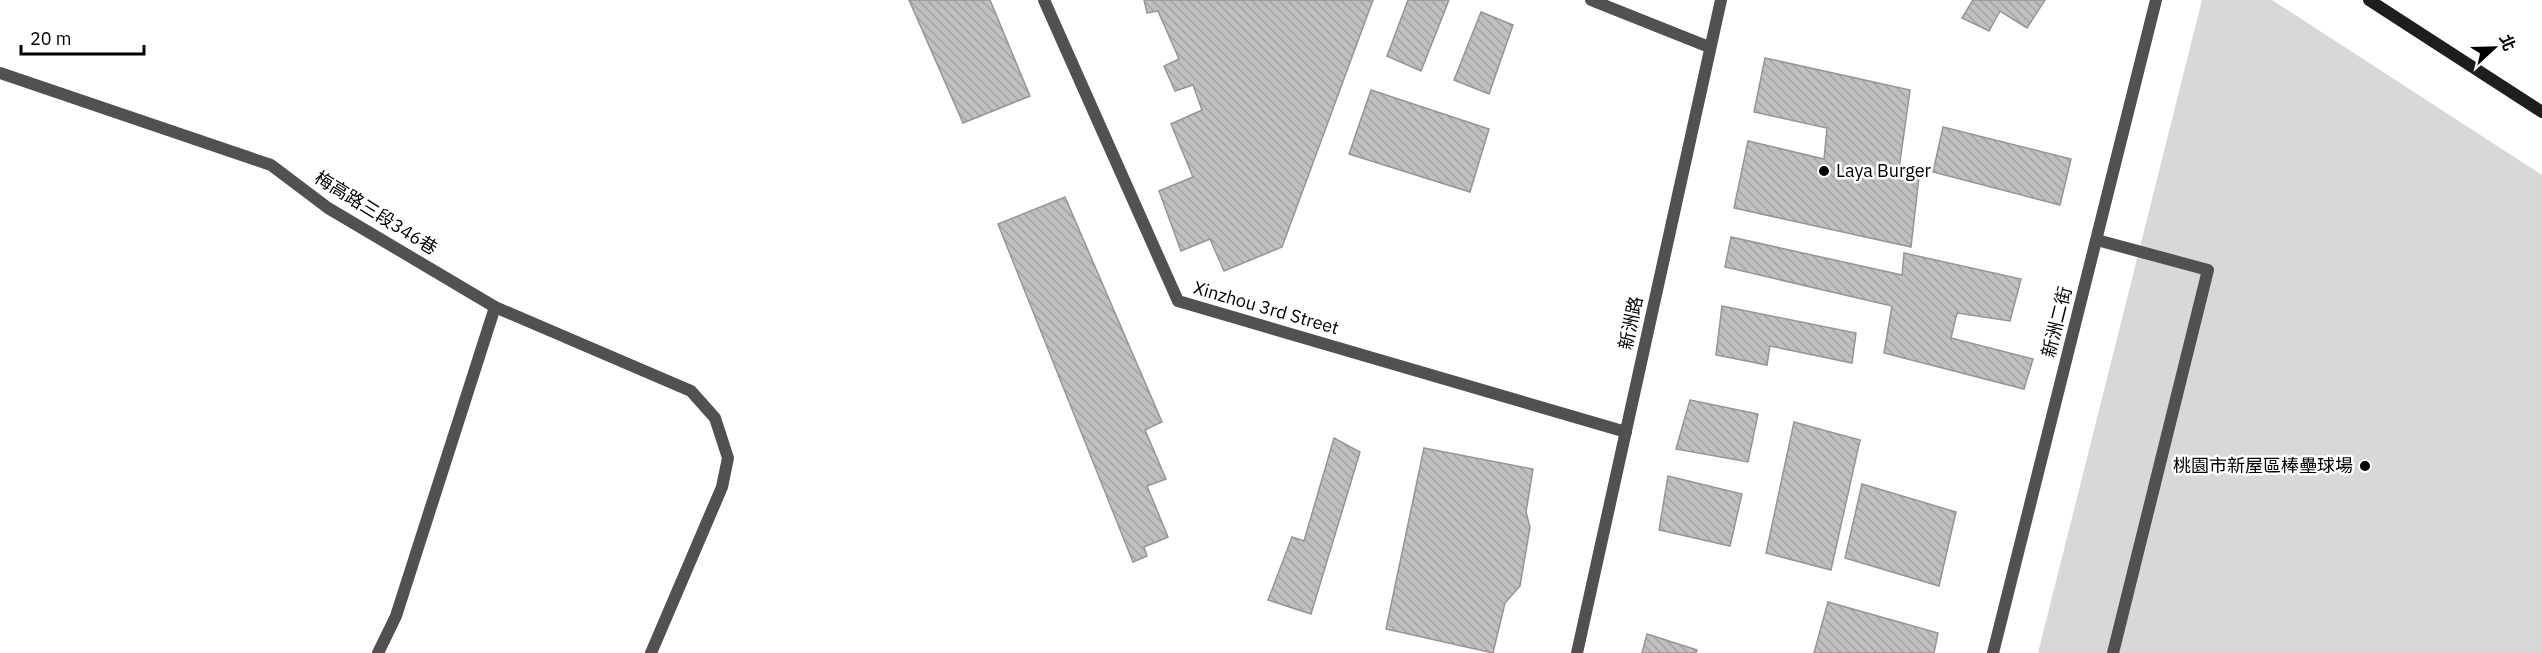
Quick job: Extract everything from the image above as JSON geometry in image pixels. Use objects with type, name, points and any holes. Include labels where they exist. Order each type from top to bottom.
[{"type":"main road","points":[[2369,0],[2542,112]]},
{"type":"street","name":"Xinzhou 3rd Street","points":[[1044,0],[1178,301],[1626,432]]},
{"type":"street","points":[[1591,0],[1710,47]]},
{"type":"street","name":"新洲路","points":[[1577,653],[1721,0]]},
{"type":"street","name":"新洲二街","points":[[1993,653],[2156,0]]},
{"type":"street","name":"梅高路三段346巷","points":[[0,73],[271,165],[328,208],[495,306],[691,391],[715,418],[728,458],[722,487],[651,653]]},
{"type":"street","points":[[2097,240],[2208,270],[2113,653]]},
{"type":"street","points":[[378,653],[396,616],[495,306]]},
{"type":"shaded area","name":"桃園市新屋區棒壘球場","points":[[2202,0],[2272,0],[2542,175],[2542,653],[2038,653]]},
{"type":"building","points":[[909,0],[990,0],[1030,96],[963,123]]},
{"type":"building","points":[[1144,0],[1373,0],[1282,247],[1224,271],[1210,239],[1181,251],[1159,191],[1193,177],[1171,124],[1202,110],[1193,85],[1175,91],[1164,66],[1179,59],[1158,11],[1147,13]]},
{"type":"building","points":[[1408,0],[1449,0],[1421,71],[1387,56]]},
{"type":"building","points":[[1973,0],[2045,0],[2027,28],[2000,11],[1989,31],[1962,18]]},
{"type":"building","points":[[1481,12],[1513,25],[1489,94],[1454,80]]},
{"type":"building","points":[[1765,58],[1910,90],[1898,176],[1919,177],[1911,247],[1734,208],[1748,141],[1824,159],[1827,128],[1754,112]]},
{"type":"building","points":[[1371,90],[1489,129],[1470,192],[1349,154]]},
{"type":"building","points":[[1943,127],[2071,159],[2060,205],[1933,172]]},
{"type":"building","points":[[1065,197],[1162,422],[1145,430],[1166,479],[1147,486],[1168,537],[1144,547],[1147,556],[1133,562],[998,224]]},
{"type":"building","points":[[1731,237],[1902,275],[1904,253],[2021,279],[2010,321],[1957,313],[1951,338],[2033,359],[2024,389],[1884,353],[1892,306],[1725,267]]},
{"type":"building","points":[[1722,306],[1856,333],[1852,363],[1770,346],[1767,365],[1716,355]]},
{"type":"building","points":[[1690,400],[1758,414],[1748,462],[1676,449]]},
{"type":"building","points":[[1794,422],[1860,440],[1831,570],[1766,553]]},
{"type":"building","points":[[1334,438],[1360,452],[1311,614],[1268,600],[1292,537],[1304,541]]},
{"type":"building","points":[[1424,448],[1533,469],[1526,512],[1530,527],[1520,586],[1505,603],[1493,653],[1386,629]]},
{"type":"building","points":[[1668,476],[1742,494],[1730,546],[1659,530]]},
{"type":"building","points":[[1862,484],[1956,512],[1939,586],[1845,558]]},
{"type":"building","points":[[1828,602],[1938,633],[1934,653],[1814,653]]},
{"type":"building","points":[[1647,634],[1697,650],[1696,653],[1642,653]]},
{"type":"place","name":"Laya Burger","points":[[1824,171]]},
{"type":"place","name":"桃園市新屋區棒壘球場","points":[[2365,466]]}]
